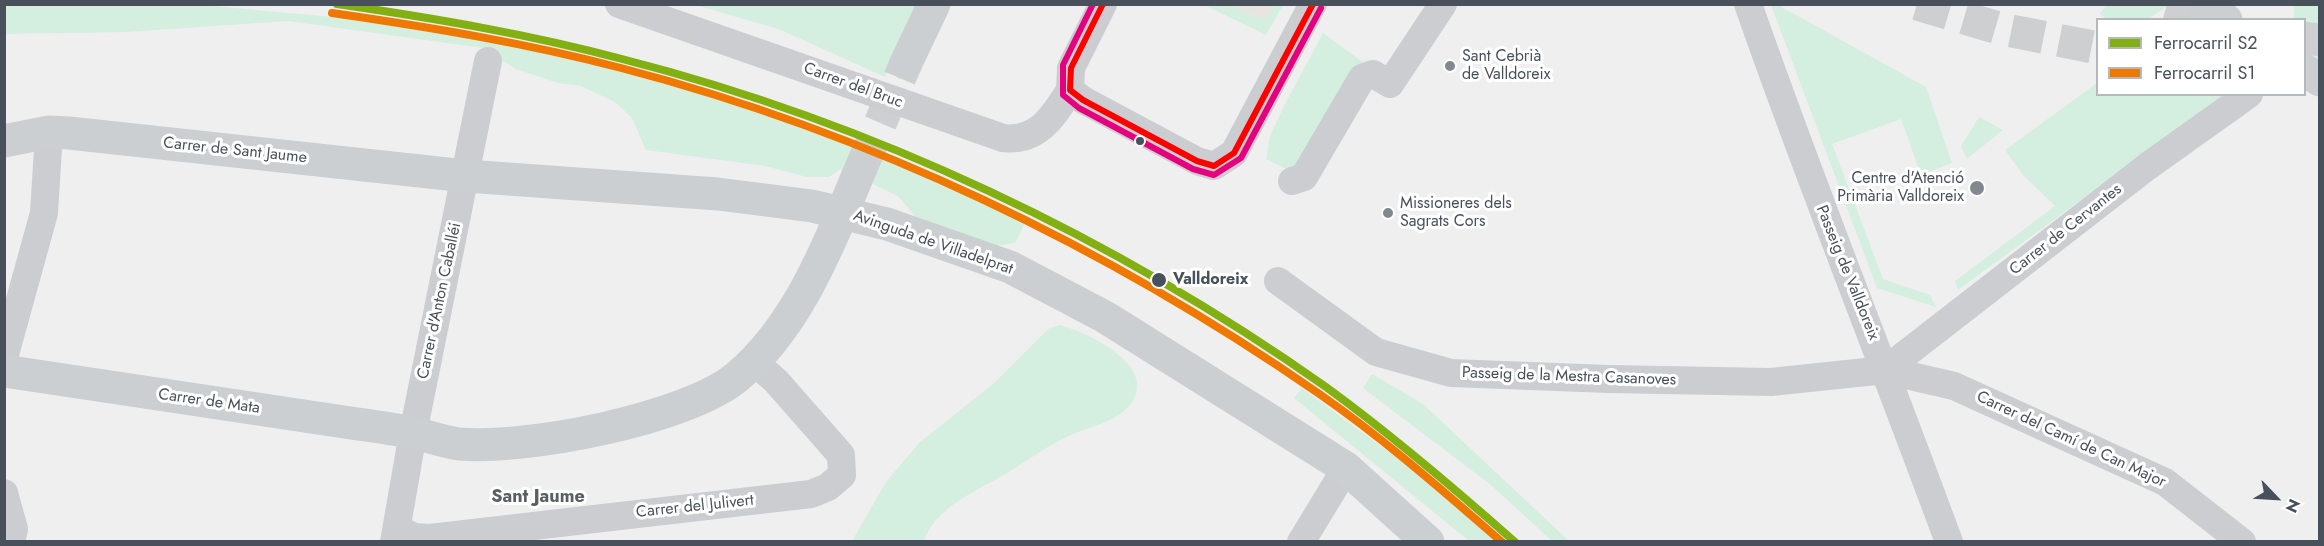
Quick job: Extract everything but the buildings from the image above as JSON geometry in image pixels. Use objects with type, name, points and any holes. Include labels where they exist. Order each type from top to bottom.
[{"type":"street","name":"Carrer del Bruc","points":[[619,4],[1003,138],[1016,140],[1037,133],[1051,119],[1070,90]]},
{"type":"street","points":[[906,63],[934,4]]},
{"type":"street","points":[[1103,4],[1071,68],[1070,90],[1083,100],[1197,161],[1214,166],[1234,153],[1313,4]]},
{"type":"street","points":[[1292,181],[1304,177],[1362,78],[1373,74],[1390,84],[1443,4]]},
{"type":"street","name":"Passeig de Valldoreix","points":[[1748,4],[1800,154],[1886,370],[1949,542]]},
{"type":"street","points":[[2203,4],[2224,18]]},
{"type":"street","points":[[2213,4],[2225,18]]},
{"type":"street","name":"Carrer d'Anton Caballéi","points":[[396,535],[413,433],[488,61]]},
{"type":"street","points":[[2306,71],[2319,80]]},
{"type":"street","name":"Carrer de Cervantes","points":[[1886,370],[2148,166],[2246,96]]},
{"type":"street","points":[[4,358],[44,213],[49,132]]},
{"type":"street","name":"Carrer de Sant Jaume","points":[[4,141],[49,132],[466,176]]},
{"type":"street","name":"Carrer de Mata","points":[[4,371],[413,433],[460,444],[546,438],[604,429],[702,399],[723,388],[754,362],[791,313],[827,248],[861,168]]},
{"type":"street","name":"Avinguda de Villadelprat","points":[[466,176],[718,194],[842,212],[887,224],[1010,267],[1105,317],[1346,468],[1428,542]]},
{"type":"street","name":"Passeig de la Mestra Casanoves","points":[[1278,281],[1376,352],[1451,373],[1771,382],[1886,370]]},
{"type":"street","name":"Carrer del Julivert","points":[[396,535],[430,538],[811,494],[828,487],[842,475],[841,455],[776,381],[754,362]]},
{"type":"street","name":"Carrer del Camí de Can Major","points":[[1886,370],[1954,386],[2165,482],[2242,542]]},
{"type":"street","points":[[1301,542],[1346,468]]},
{"type":"street","points":[[4,493],[14,529],[11,542]]},
{"type":"green space","points":[[190,4],[344,18],[534,49],[731,102],[901,165],[1026,221],[1015,243],[994,246],[920,222],[898,196],[841,169],[829,177],[807,177],[765,166],[646,150],[632,118],[615,102],[581,86],[558,83],[516,69],[483,48],[288,21],[127,32],[5,34],[5,5]]},
{"type":"green space","points":[[2106,4],[2169,5],[2150,18],[2105,18],[2100,14]]},
{"type":"green space","points":[[696,5],[923,5],[885,77],[781,30]]},
{"type":"green space","points":[[1204,5],[1229,5],[1265,20],[1274,5],[1283,5],[1266,35]]},
{"type":"green space","points":[[1771,5],[1778,5],[1926,87],[1952,163],[1921,175],[1901,119],[1832,144],[1883,279],[1930,295],[1936,307],[1877,288]]},
{"type":"green space","points":[[2294,5],[2319,5],[2319,80],[2306,71],[2306,18],[2294,18]]},
{"type":"green space","points":[[1323,33],[1367,65],[1294,173],[1266,159],[1270,136]]},
{"type":"green space","points":[[2096,84],[2096,96],[2223,96],[1958,290],[1955,281],[2055,206],[2023,175],[2005,150]]},
{"type":"green space","points":[[1979,117],[2003,130],[1967,159],[1961,146]]},
{"type":"green space","points":[[1059,325],[1087,335],[1103,344],[1118,354],[1129,366],[1136,378],[1137,392],[1129,406],[1110,420],[1054,443],[957,502],[937,519],[929,529],[924,541],[852,541],[886,482],[919,443],[994,383],[1048,329]]},
{"type":"green space","points":[[1372,374],[1423,404],[1569,541],[1552,541],[1491,485],[1363,388]]},
{"type":"green space","points":[[1302,388],[1458,503],[1498,541],[1469,541],[1294,398]]},
{"type":"sand","points":[[1229,5],[1274,5],[1265,20]]},
{"type":"tunnel","points":[[1917,4],[2002,29],[2096,48]]},
{"type":"tunnel","points":[[2167,4],[2217,18]]},
{"type":"tunnel","points":[[2306,38],[2320,40]]},
{"type":"tunnel","points":[[861,168],[906,63]]},
{"type":"rail line","name":"S2","points":[[337,4],[516,34],[622,59],[716,85],[808,116],[989,191],[1077,235],[1162,282],[1245,333],[1326,387],[1446,482],[1515,542]]},
{"type":"rail line","name":"S1","points":[[332,13],[513,43],[621,68],[714,95],[806,126],[896,161],[984,200],[1071,243],[1238,340],[1366,428],[1502,542]]},
{"type":"transit line","points":[[1093,4],[1063,65],[1063,95],[1079,108],[1193,169],[1214,175],[1241,158],[1321,8]]},
{"type":"transit line","points":[[1103,4],[1071,68],[1070,90],[1083,100],[1197,161],[1214,166],[1234,153],[1313,4]]},
{"type":"place","name":"Sant Cebrià de Valldoreix","points":[[1450,66]]},
{"type":"place","name":"Centre d'Atenció Primària Valldoreix","points":[[1977,188]]},
{"type":"place","name":"Missioneres dels Sagrats Cors","points":[[1388,213]]},
{"type":"place","name":"Valldoreix","points":[[1159,280]]},
{"type":"district","name":"Sant Jaume","points":[[538,498]]}]
